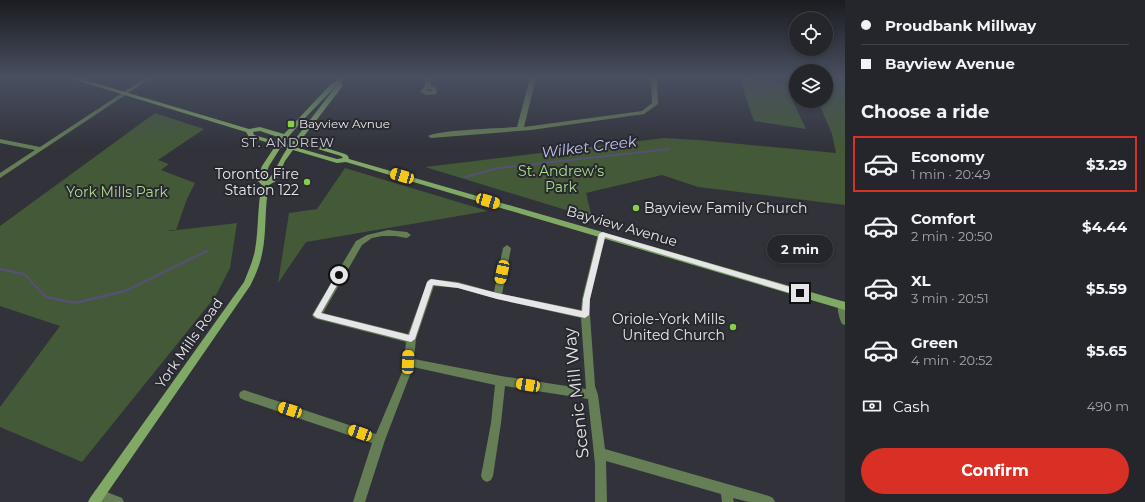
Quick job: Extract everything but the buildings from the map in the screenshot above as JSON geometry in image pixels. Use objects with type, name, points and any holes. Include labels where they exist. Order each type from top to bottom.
[{"type":"main road","name":"Bayview Avenue","points":[[147,101],[249,131],[259,129],[297,140],[343,155],[346,157],[346,160]]},
{"type":"main road","name":"York Mills Road","points":[[266,184],[260,180],[265,164],[279,144],[317,101]]},
{"type":"main road","name":"York Mills Road","points":[[97,498],[247,284],[256,264],[260,243],[261,219],[266,184],[274,179],[282,161],[291,148],[328,101]]},
{"type":"main road","name":"Bayview Avenue","points":[[249,131],[251,136],[291,148],[337,161],[346,160],[844,305]]},
{"type":"street","points":[[0,176],[115,101]]},
{"type":"street","points":[[520,128],[527,101]]},
{"type":"street","points":[[431,136],[569,124],[644,112],[654,104],[654,101]]},
{"type":"street","points":[[0,141],[40,150]]},
{"type":"street","points":[[407,235],[394,233],[379,234],[367,237],[359,243],[317,315],[411,339]]},
{"type":"street","name":"Scenic Mill Way","points":[[601,502],[600,454],[593,396],[590,386],[585,315],[586,299],[602,234]]},
{"type":"street","points":[[497,296],[507,248]]},
{"type":"street","points":[[358,502],[379,440],[408,370],[411,339],[431,282],[458,285],[497,296],[585,315]]},
{"type":"street","points":[[844,305],[845,321]]},
{"type":"street","points":[[408,362],[501,381],[593,396]]},
{"type":"street","points":[[486,476],[496,423],[501,381]]},
{"type":"street","points":[[244,395],[379,440]]},
{"type":"street","points":[[600,454],[622,459],[769,502]]},
{"type":"street","points":[[726,490],[728,502]]},
{"type":"street","points":[[97,498],[118,502]]},
{"type":"green space","points":[[747,101],[789,101],[789,108],[796,108],[806,129],[754,121]]},
{"type":"green space","name":"St. Andrew’s Park","points":[[833,101],[845,101],[845,205],[698,187],[662,175],[586,193],[592,218],[425,167],[664,138],[836,153],[832,134],[821,108],[833,108]]},
{"type":"green space","name":"York Mills Park","points":[[155,113],[204,129],[158,160],[169,164],[161,170],[195,183],[187,199],[176,230],[169,231],[237,223],[230,268],[215,297],[82,462],[0,427],[0,407],[60,326],[0,306],[0,226]]},
{"type":"green space","points":[[345,168],[488,211],[306,242],[278,283],[289,213],[317,209]]},
{"type":"waterway","name":"Wilket Creek","points":[[465,177],[498,168],[669,149]]},
{"type":"waterway","name":"Wilket Creek","points":[[0,269],[24,274],[46,297],[75,303],[125,291],[207,251]]},
{"type":"place","name":"Bayview Avnue","points":[[291,124]]},
{"type":"place","name":"Toronto Fire Station 122","points":[[307,182]]},
{"type":"place","name":"Bayview Family Church","points":[[636,208]]},
{"type":"place","name":"Oriole-York Mills United Church","points":[[733,327]]},
{"type":"district","name":"ST. ANDREW","points":[[288,142]]},
{"type":"route","points":[[339,275],[317,315],[411,339],[431,282],[458,285],[497,296],[585,315],[586,299],[602,234],[800,293]]}]
